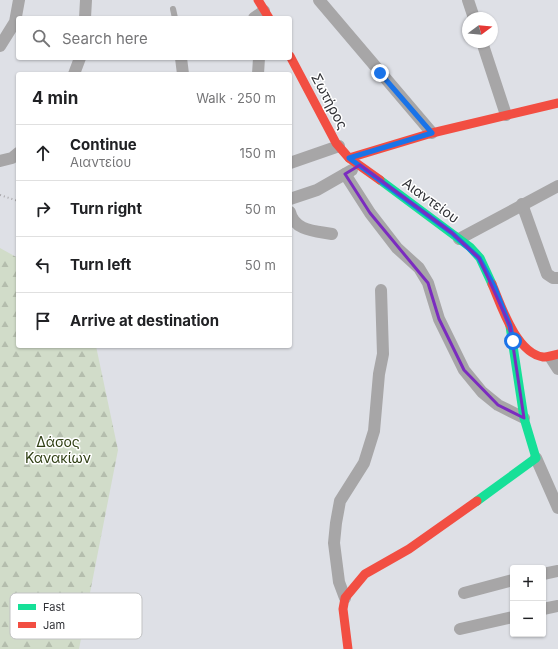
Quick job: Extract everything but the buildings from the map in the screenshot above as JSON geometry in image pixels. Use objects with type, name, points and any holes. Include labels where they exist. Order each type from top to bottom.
[{"type":"street","points":[[16,16],[19,0]]},
{"type":"street","points":[[85,16],[86,0]]},
{"type":"street","points":[[258,0],[262,16]]},
{"type":"street","points":[[319,0],[432,133]]},
{"type":"street","points":[[468,0],[472,12]]},
{"type":"street","points":[[0,46],[15,22],[16,16]]},
{"type":"street","points":[[484,48],[506,114]]},
{"type":"street","points":[[75,72],[79,60]]},
{"type":"street","points":[[181,60],[183,72]]},
{"type":"street","points":[[258,72],[259,60]]},
{"type":"street","name":"Σωτήρος","points":[[292,60],[339,146],[349,158]]},
{"type":"street","points":[[349,158],[432,133],[506,114],[558,103]]},
{"type":"street","points":[[292,162],[339,146]]},
{"type":"street","points":[[0,161],[12,158],[16,155]]},
{"type":"street","name":"Αιαντείου","points":[[349,158],[459,239],[479,258],[495,288],[510,326],[525,348],[539,357],[554,356]]},
{"type":"street","points":[[292,198],[317,190],[360,165]]},
{"type":"street","points":[[345,174],[370,213],[397,248],[419,268],[425,278],[439,319],[464,370],[482,392],[498,406],[524,418]]},
{"type":"street","points":[[459,239],[558,186]]},
{"type":"street","points":[[522,204],[547,274],[553,278],[558,278]]},
{"type":"street","points":[[292,218],[297,224],[306,230],[332,234]]},
{"type":"street","points":[[345,598],[339,582],[334,543],[336,523],[340,501],[364,463],[374,431],[379,374],[383,354],[381,290]]},
{"type":"street","points":[[510,326],[524,418],[536,458],[558,508]]},
{"type":"street","points":[[554,356],[558,369]]},
{"type":"street","points":[[348,649],[343,609],[345,598],[365,574],[427,537],[536,458]]},
{"type":"street","points":[[546,573],[558,571]]},
{"type":"street","points":[[464,593],[510,581]]},
{"type":"street","points":[[546,608],[558,606]]},
{"type":"street","points":[[460,629],[510,618]]},
{"type":"lane","points":[[173,9],[174,16]]},
{"type":"path","points":[[0,195],[16,200]]},
{"type":"highlighted area","points":[[360,165],[452,233],[479,258],[510,326],[524,418],[498,405],[464,370],[439,319],[428,283],[370,213],[345,174]]},
{"type":"green space","name":"Δάσος Κανακίων","points":[[0,248],[16,257],[16,348],[96,348],[118,450],[90,593],[10,593],[10,639],[81,639],[79,649],[0,649]]},
{"type":"traffic: fast","points":[[380,180],[470,247],[480,258],[492,284]]},
{"type":"traffic: fast","points":[[477,501],[536,458],[524,418],[510,326]]},
{"type":"traffic: jam","points":[[258,0],[268,16]]},
{"type":"traffic: jam","points":[[292,60],[336,143],[349,158],[380,180]]},
{"type":"traffic: jam","points":[[349,158],[432,133],[558,103]]},
{"type":"traffic: jam","points":[[492,284],[511,327],[517,338],[525,347],[533,354],[543,357],[558,354]]},
{"type":"traffic: jam","points":[[348,649],[343,609],[345,598],[365,574],[409,549],[477,501]]},
{"type":"route","points":[[380,73],[432,133],[349,158],[452,233],[479,258],[495,288],[510,326],[513,341]]}]
